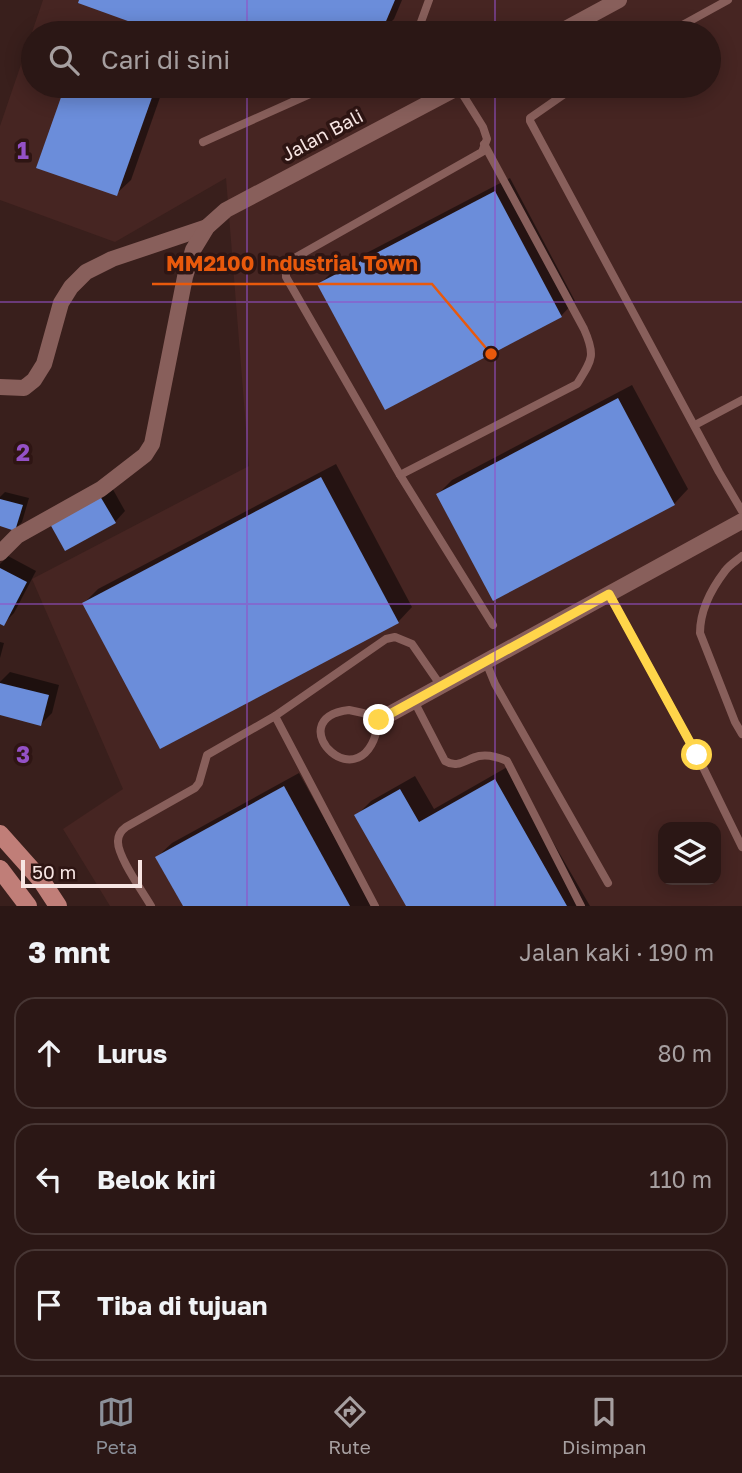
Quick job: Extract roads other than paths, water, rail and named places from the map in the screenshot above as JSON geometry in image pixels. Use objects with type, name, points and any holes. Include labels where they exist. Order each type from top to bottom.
[{"type":"main road","points":[[0,834],[41,880],[58,906]]},
{"type":"main road","points":[[0,869],[28,906]]},
{"type":"street","points":[[580,21],[619,0]]},
{"type":"street","name":"Jalan Bali","points":[[206,227],[226,210],[426,98]]},
{"type":"street","points":[[0,387],[24,388],[34,380],[44,364],[61,303],[71,287],[86,272],[113,259],[206,227]]},
{"type":"street","points":[[0,553],[17,536],[101,489],[145,455],[152,444],[185,277],[193,250],[206,227]]},
{"type":"street","points":[[379,720],[742,521]]},
{"type":"lane","points":[[421,21],[429,0]]},
{"type":"lane","points":[[690,21],[728,0]]},
{"type":"lane","points":[[203,142],[301,98]]},
{"type":"lane","points":[[466,98],[483,127],[486,139],[482,152],[291,260],[286,268],[286,277],[400,475],[493,625]]},
{"type":"lane","points":[[559,98],[530,118],[530,121],[742,511]]},
{"type":"lane","points":[[400,475],[578,384],[592,356],[584,329],[484,145]]},
{"type":"lane","points":[[695,425],[742,400]]},
{"type":"lane","points":[[0,537],[17,536]]},
{"type":"lane","points":[[742,556],[726,569],[711,594],[704,608],[699,633],[742,734]]},
{"type":"lane","points":[[609,594],[697,755],[742,847]]},
{"type":"lane","points":[[151,906],[123,859],[118,841],[121,832],[195,788],[199,783],[206,755],[275,716],[379,644],[395,637],[412,644],[441,686]]},
{"type":"lane","points":[[485,662],[608,883]]},
{"type":"lane","points":[[414,701],[445,761],[458,765],[480,756],[495,755],[507,761],[581,906]]},
{"type":"lane","points":[[338,711],[363,713],[379,720],[369,751],[356,759],[343,759],[334,755],[322,741],[323,723],[329,715],[338,711]]},
{"type":"lane","points":[[275,716],[375,906]]},
{"type":"place","name":"MM2100 Industrial Town","points":[[491,354]]}]
